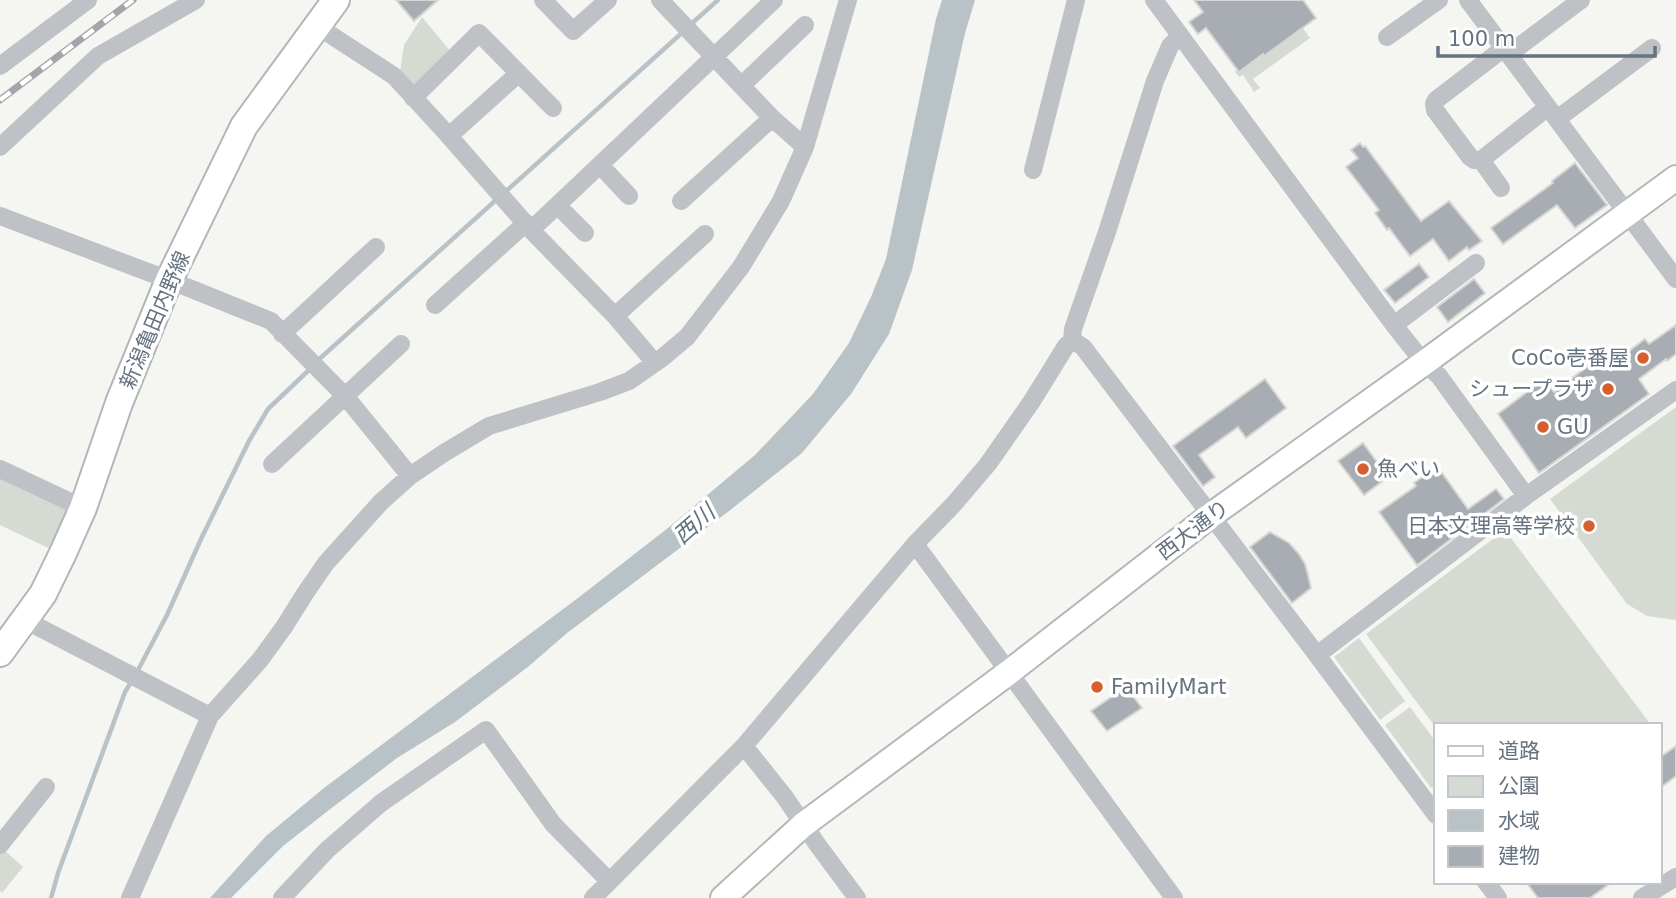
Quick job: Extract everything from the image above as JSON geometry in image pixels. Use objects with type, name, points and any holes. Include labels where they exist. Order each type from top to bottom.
[{"type":"main road","name":"新潟亀田内野線","points":[[0,653],[43,594],[83,508],[119,403],[169,280],[244,126],[336,0]]},
{"type":"street","points":[[0,147],[98,56],[196,0]]},
{"type":"street","points":[[543,0],[573,31],[608,0]]},
{"type":"street","points":[[660,0],[772,118],[805,147]]},
{"type":"street","points":[[435,305],[528,226],[558,206],[774,0]]},
{"type":"street","points":[[130,898],[209,716],[260,660],[285,627],[326,563],[382,502],[410,477],[489,426],[600,392],[629,380],[687,337],[740,267],[781,201],[805,147],[848,0]]},
{"type":"street","points":[[1033,170],[1076,0]]},
{"type":"street","points":[[1154,0],[1394,325],[1424,363],[1439,376],[1526,496]]},
{"type":"street","points":[[1387,37],[1439,0]]},
{"type":"street","points":[[1468,0],[1676,279]]},
{"type":"street","points":[[1581,0],[1433,104],[1469,157],[1481,160],[1653,48]]},
{"type":"street","points":[[0,66],[77,3]]},
{"type":"street","points":[[742,85],[805,25]]},
{"type":"street","points":[[317,26],[394,76],[655,363]]},
{"type":"street","points":[[413,98],[479,33],[553,108]]},
{"type":"street","points":[[593,898],[744,746],[915,544],[988,464],[1032,401],[1072,340],[1073,329],[1155,82],[1170,46],[1180,36]]},
{"type":"street","points":[[449,136],[519,73]]},
{"type":"street","points":[[681,201],[772,118]]},
{"type":"street","points":[[1481,160],[1501,188]]},
{"type":"street","points":[[600,165],[629,195]]},
{"type":"street","name":"西大通り","points":[[723,898],[803,825],[1008,673],[1210,516],[1676,178]]},
{"type":"street","points":[[558,206],[585,233]]},
{"type":"street","points":[[0,216],[271,321],[345,397],[410,477]]},
{"type":"street","points":[[615,316],[705,234]]},
{"type":"street","points":[[282,334],[376,247]]},
{"type":"street","points":[[1394,325],[1476,263]]},
{"type":"street","points":[[1072,340],[1083,347],[1434,812]]},
{"type":"street","points":[[272,464],[401,344]]},
{"type":"street","points":[[1317,655],[1526,496],[1676,390]]},
{"type":"street","points":[[0,469],[83,508]]},
{"type":"street","points":[[915,544],[1174,898]]},
{"type":"street","points":[[25,620],[209,716]]},
{"type":"street","points":[[282,898],[327,850],[381,803],[486,730],[553,824],[609,881]]},
{"type":"street","points":[[744,746],[784,796],[857,898]]},
{"type":"street","points":[[0,845],[46,787]]},
{"type":"street","points":[[1642,898],[1676,877]]},
{"type":"green space","points":[[422,17],[452,53],[413,86],[400,72],[404,45]]},
{"type":"green space","points":[[1302,27],[1310,38],[1253,79],[1260,88],[1254,92],[1243,75],[1239,77],[1235,72],[1256,46],[1264,56]]},
{"type":"green space","points":[[1676,407],[1676,620],[1647,616],[1627,604],[1550,499]]},
{"type":"green space","points":[[0,470],[82,509],[59,553],[0,525]]},
{"type":"green space","points":[[1505,530],[1650,723],[1434,723],[1434,725],[1366,634]]},
{"type":"green space","points":[[1359,638],[1405,701],[1380,720],[1334,657]]},
{"type":"green space","points":[[1410,707],[1434,739],[1434,786],[1431,788],[1385,725]]},
{"type":"green space","points":[[2,848],[23,867],[2,893],[0,850]]},
{"type":"water","name":"西川","points":[[942,0],[975,0],[965,33],[912,270],[889,334],[851,394],[802,453],[729,511],[567,633],[529,666],[455,722],[397,758],[329,810],[283,846],[231,898],[210,898],[266,836],[324,788],[668,528],[755,455],[813,394],[849,343],[886,259]]},
{"type":"building","points":[[396,0],[438,0],[414,21]]},
{"type":"building","points":[[1194,0],[1303,0],[1316,18],[1239,72],[1206,28],[1198,34],[1189,22],[1203,12]]},
{"type":"building","points":[[1360,143],[1421,221],[1449,201],[1482,241],[1469,250],[1467,247],[1449,261],[1433,239],[1410,256],[1389,228],[1387,230],[1375,213],[1379,210],[1346,167],[1358,158],[1351,150]]},
{"type":"building","points":[[1575,163],[1607,205],[1575,228],[1557,205],[1503,244],[1491,228],[1553,183],[1552,181]]},
{"type":"building","points":[[1419,264],[1429,277],[1395,303],[1384,290]]},
{"type":"building","points":[[1474,279],[1485,293],[1448,322],[1437,307]]},
{"type":"building","points":[[1676,325],[1676,354],[1639,379],[1649,394],[1539,473],[1498,414],[1544,379],[1554,392],[1614,346],[1622,356],[1645,339],[1649,344]]},
{"type":"building","points":[[1265,379],[1286,408],[1246,438],[1238,427],[1199,455],[1215,477],[1203,486],[1173,446]]},
{"type":"building","name":"魚べい","points":[[1363,443],[1388,477],[1364,495],[1338,461]]},
{"type":"building","points":[[1437,466],[1468,509],[1496,489],[1504,499],[1417,565],[1379,512],[1416,486],[1414,483]]},
{"type":"building","points":[[1270,532],[1289,543],[1305,564],[1311,588],[1292,603],[1250,547]]},
{"type":"building","points":[[1126,687],[1142,708],[1107,731],[1091,711]]},
{"type":"building","points":[[1676,746],[1676,776],[1662,786],[1662,756]]},
{"type":"building","points":[[1528,884],[1609,884],[1590,898],[1538,898]]},
{"type":"waterway","points":[[690,25],[718,0]]},
{"type":"waterway","points":[[503,194],[684,31]]},
{"type":"waterway","points":[[316,362],[496,200]]},
{"type":"waterway","points":[[137,672],[167,615],[249,441],[268,409],[310,369]]},
{"type":"waterway","points":[[51,898],[125,692],[133,679]]},
{"type":"railway","points":[[0,100],[133,0]]},
{"type":"place","name":"CoCo壱番屋","points":[[1643,358]]},
{"type":"place","name":"シュープラザ","points":[[1608,389]]},
{"type":"place","name":"GU","points":[[1543,427]]},
{"type":"place","name":"魚べい","points":[[1363,469]]},
{"type":"place","name":"日本文理高等学校","points":[[1589,526]]},
{"type":"place","name":"FamilyMart","points":[[1097,687]]}]
